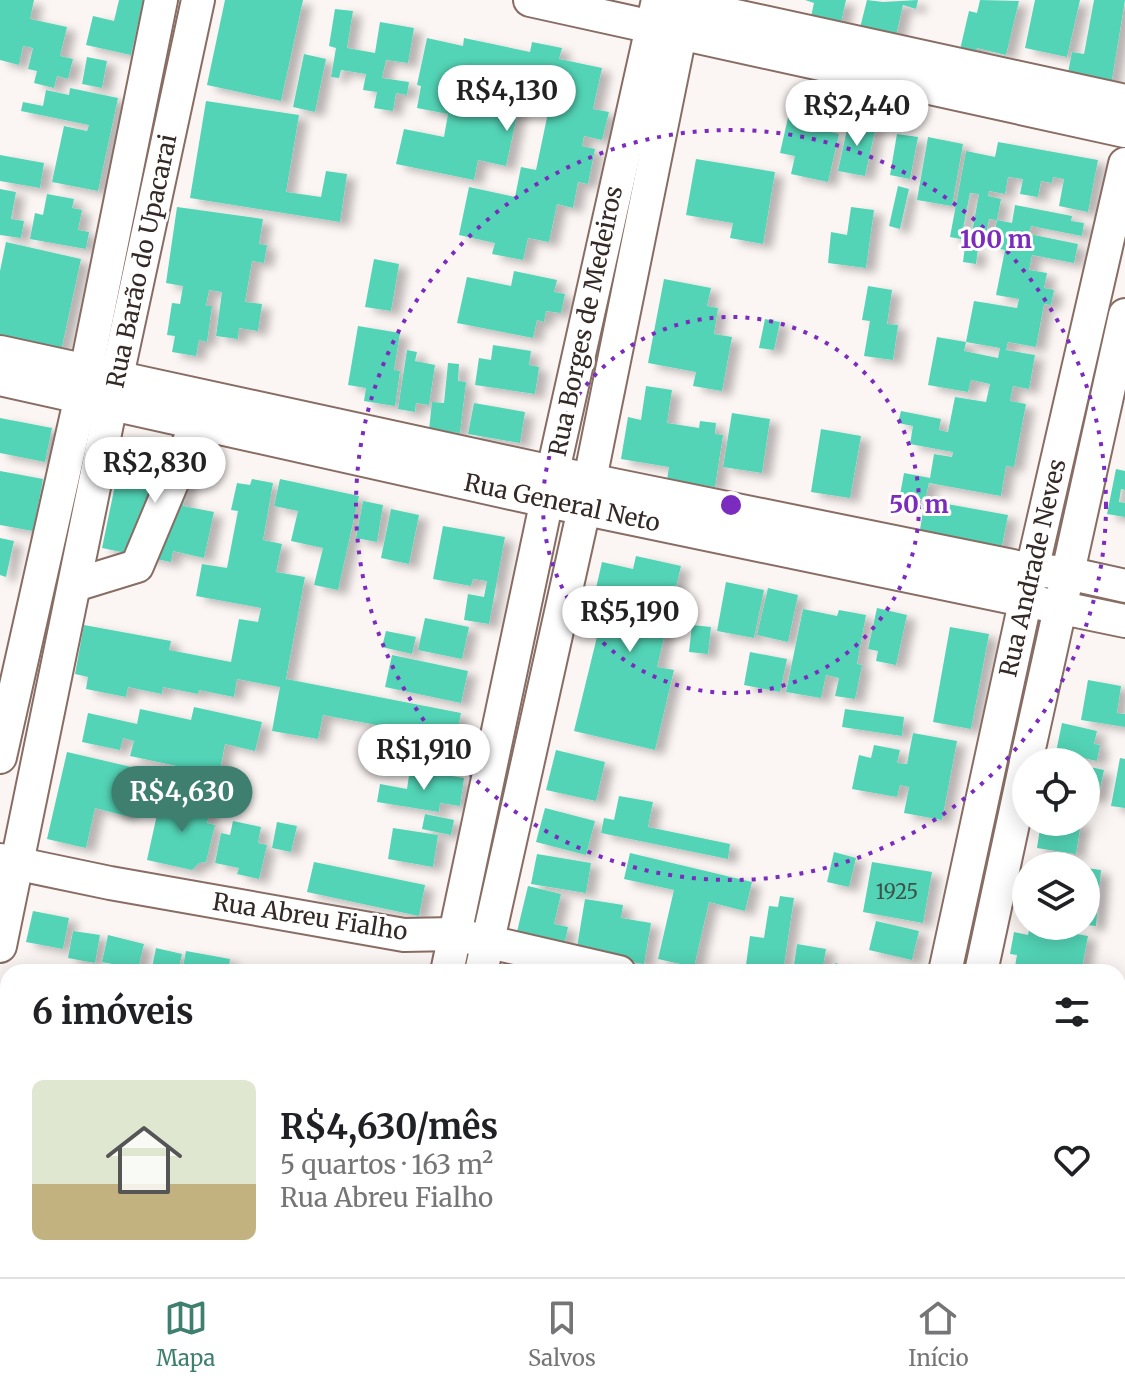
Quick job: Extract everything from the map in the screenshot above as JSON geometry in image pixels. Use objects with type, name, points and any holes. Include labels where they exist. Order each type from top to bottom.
[{"type":"street","name":"Rua Barão do Upacarai","points":[[0,757],[99,387],[144,256],[198,0]]},
{"type":"street","points":[[530,0],[671,11],[810,47],[909,68],[1125,101]]},
{"type":"street","name":"Rua Borges de Medeiros","points":[[466,959],[501,712],[580,346],[621,160],[671,11]]},
{"type":"street","name":"Rua Borges de Medeiros","points":[[466,959],[537,720],[586,494],[654,168],[671,11]]},
{"type":"street","name":"Rua Barão do Upacarai","points":[[0,946],[9,862],[75,585],[99,387],[111,247],[159,12]]},
{"type":"street","points":[[159,12],[191,31]]},
{"type":"street","points":[[909,68],[1125,131]]},
{"type":"street","points":[[621,160],[654,168]]},
{"type":"street","name":"Rua Andrade Neves","points":[[947,964],[1078,368],[1115,250],[1125,164]]},
{"type":"street","points":[[111,247],[144,256]]},
{"type":"street","name":"Rua Andrade Neves","points":[[1029,748],[1125,315]]},
{"type":"street","points":[[580,346],[615,354]]},
{"type":"street","name":"Rua General Neto","points":[[0,352],[197,423],[323,436]]},
{"type":"street","points":[[1078,368],[1112,374]]},
{"type":"street","name":"Rua General Neto","points":[[0,379],[99,387],[586,494],[796,536],[1067,573],[1125,586]]},
{"type":"street","points":[[75,585],[137,566],[197,423]]},
{"type":"street","points":[[1058,458],[1092,463]]},
{"type":"street","name":"Rua General Neto","points":[[796,536],[1025,603],[1125,621]]},
{"type":"street","points":[[501,712],[537,720]]},
{"type":"street","points":[[977,822],[1012,827]]},
{"type":"street","name":"Rua Andrade Neves","points":[[984,960],[1012,827]]},
{"type":"street","name":"Rua Abreu Fialho","points":[[9,862],[404,935],[466,959],[525,964]]},
{"type":"street","points":[[952,940],[984,960]]},
{"type":"building","points":[[0,0],[34,0],[30,19],[67,27],[60,56],[73,59],[68,79],[57,76],[54,88],[34,83],[37,71],[28,69],[33,48],[23,46],[19,65],[0,60]]},
{"type":"building","points":[[119,0],[143,0],[131,55],[86,45],[93,16],[114,21]]},
{"type":"building","points":[[225,0],[303,0],[281,101],[207,85]]},
{"type":"building","points":[[805,0],[846,0],[840,27],[810,21],[814,3]]},
{"type":"building","points":[[867,0],[918,0],[916,9],[903,5],[895,40],[859,32]]},
{"type":"building","points":[[980,0],[1019,1],[1006,55],[977,48],[975,57],[959,54],[969,11],[977,13]]},
{"type":"building","points":[[1035,0],[1080,0],[1067,57],[1025,48]]},
{"type":"building","points":[[1094,0],[1125,0],[1111,85],[1067,78],[1072,52],[1084,54]]},
{"type":"building","points":[[335,9],[353,11],[347,48],[375,53],[380,22],[414,28],[408,63],[386,60],[382,78],[409,82],[407,95],[396,93],[393,111],[374,108],[377,92],[363,90],[366,74],[341,70],[339,78],[331,77],[336,48],[329,46]]},
{"type":"building","points":[[427,38],[463,46],[464,38],[530,52],[532,42],[562,48],[559,59],[602,68],[593,109],[609,112],[602,140],[584,136],[582,146],[595,149],[588,184],[578,182],[573,208],[557,204],[549,242],[528,238],[523,260],[492,254],[495,243],[459,235],[469,187],[515,197],[521,167],[536,170],[549,108],[525,103],[530,84],[524,83],[506,166],[478,160],[474,180],[396,164],[404,129],[444,137],[448,114],[417,108],[421,86],[417,85]]},
{"type":"building","points":[[304,54],[326,59],[315,112],[293,107]]},
{"type":"building","points":[[87,57],[107,61],[102,88],[82,84]]},
{"type":"building","points":[[70,88],[118,98],[98,191],[52,182],[64,126],[87,131],[89,125],[21,111],[23,102],[43,106],[46,90],[69,95]]},
{"type":"building","points":[[792,100],[831,110],[826,131],[839,134],[828,182],[791,174],[795,156],[780,153]]},
{"type":"building","points":[[206,101],[299,115],[286,192],[321,197],[326,171],[347,174],[340,222],[190,198]]},
{"type":"building","points":[[849,120],[876,126],[865,176],[838,171]]},
{"type":"building","points":[[897,134],[918,137],[910,179],[890,175]]},
{"type":"building","points":[[928,137],[963,144],[952,206],[917,200]]},
{"type":"building","points":[[998,142],[1098,160],[1088,212],[1059,206],[1064,179],[1053,177],[1052,183],[1041,181],[1038,197],[1020,194],[1023,179],[1008,177],[1005,194],[989,191],[988,196],[1001,199],[997,220],[989,219],[985,240],[971,238],[979,194],[970,193],[961,239],[950,237],[966,151],[995,157]]},
{"type":"building","points":[[0,155],[44,163],[40,188],[0,181]]},
{"type":"building","points":[[696,159],[775,172],[763,244],[730,238],[733,223],[686,215]]},
{"type":"building","points":[[898,186],[909,189],[900,229],[889,226]]},
{"type":"building","points":[[0,189],[16,192],[11,219],[24,221],[21,238],[0,235]]},
{"type":"building","points":[[47,194],[74,199],[72,208],[82,210],[78,230],[89,232],[86,249],[30,239],[35,213],[43,215]]},
{"type":"building","points":[[1015,205],[1072,216],[1071,221],[1084,223],[1082,236],[1031,226],[1029,234],[1078,244],[1074,263],[1032,255],[1029,270],[1047,273],[1044,288],[1054,290],[1051,305],[1044,304],[1036,347],[1008,342],[1006,350],[1035,355],[1029,389],[1013,386],[1010,401],[1026,404],[1014,467],[1006,466],[1001,496],[929,483],[925,500],[900,495],[904,473],[930,478],[934,454],[952,457],[953,452],[910,444],[913,426],[898,423],[901,411],[941,419],[939,430],[948,432],[955,397],[986,402],[990,384],[971,380],[968,392],[928,385],[937,337],[966,342],[974,301],[1017,308],[1019,299],[996,295],[1005,250],[992,247],[997,220],[1012,223]],"holes":[[[966,342],[1000,348],[998,358],[964,351]]]},
{"type":"building","points":[[177,207],[263,219],[259,244],[267,245],[264,263],[252,261],[245,302],[262,304],[258,331],[239,328],[238,339],[216,336],[222,292],[209,290],[206,306],[212,306],[207,342],[199,340],[196,356],[172,352],[175,336],[167,335],[172,303],[180,304],[183,286],[166,283]]},
{"type":"building","points":[[851,207],[874,210],[866,268],[828,263],[831,232],[847,235]]},
{"type":"building","points":[[6,242],[81,259],[61,351],[0,338],[0,271]]},
{"type":"building","points":[[965,246],[978,249],[976,264],[963,262]]},
{"type":"building","points":[[374,259],[399,264],[391,311],[365,307]]},
{"type":"building","points":[[514,271],[557,280],[554,292],[565,294],[561,313],[546,311],[544,322],[537,320],[533,338],[457,323],[467,277],[511,286]]},
{"type":"building","points":[[664,279],[711,288],[707,306],[718,308],[714,334],[732,337],[722,391],[693,386],[696,372],[648,363]]},
{"type":"building","points":[[868,286],[892,290],[887,324],[898,325],[893,360],[864,356],[870,321],[862,320]]},
{"type":"building","points":[[765,319],[780,322],[774,350],[759,348]]},
{"type":"building","points":[[358,326],[400,333],[394,370],[400,371],[395,406],[364,401],[366,388],[348,385]]},
{"type":"building","points":[[493,345],[531,351],[529,365],[539,367],[535,394],[475,385],[479,358],[491,360]]},
{"type":"building","points":[[407,350],[417,352],[415,361],[435,365],[429,405],[416,403],[415,412],[398,409]]},
{"type":"building","points":[[448,363],[459,364],[458,381],[466,382],[460,433],[429,430],[432,402],[444,403]]},
{"type":"building","points":[[646,386],[672,390],[667,423],[699,428],[700,421],[716,423],[715,434],[723,435],[715,487],[667,480],[669,467],[621,459],[628,417],[641,420]]},
{"type":"building","points":[[474,403],[525,412],[520,443],[468,434]]},
{"type":"building","points":[[732,413],[770,419],[762,473],[723,467]]},
{"type":"building","points":[[0,418],[52,428],[45,462],[0,453]]},
{"type":"building","points":[[821,429],[861,436],[850,498],[811,492]]},
{"type":"building","points":[[125,437],[194,451],[183,506],[214,512],[204,558],[173,551],[171,562],[102,548]]},
{"type":"building","points":[[1116,469],[1125,471],[1125,490],[1121,489],[1119,502],[1125,503],[1125,517],[1107,514]]},
{"type":"building","points":[[0,471],[43,479],[33,531],[0,525]]},
{"type":"building","points":[[252,479],[273,483],[263,540],[282,544],[276,572],[305,577],[286,679],[461,713],[451,766],[404,757],[409,731],[323,715],[318,739],[272,731],[280,687],[237,679],[234,697],[163,687],[162,694],[128,687],[126,697],[86,689],[88,677],[75,674],[84,625],[171,641],[169,650],[231,662],[239,619],[258,622],[261,608],[196,596],[202,564],[227,568],[238,511],[231,510],[237,483],[250,485]]},
{"type":"building","points":[[280,479],[359,496],[338,590],[314,585],[323,548],[291,541],[298,511],[274,506]]},
{"type":"building","points":[[925,500],[1008,515],[1000,556],[918,541]]},
{"type":"building","points":[[363,501],[383,505],[377,542],[356,538]]},
{"type":"building","points":[[391,509],[419,515],[409,564],[381,558]]},
{"type":"building","points":[[443,526],[505,537],[489,624],[464,620],[468,594],[484,597],[487,581],[473,579],[471,586],[433,579]]},
{"type":"building","points":[[0,538],[14,541],[6,577],[0,575]]},
{"type":"building","points":[[636,556],[681,566],[657,667],[674,670],[655,750],[574,731],[606,600],[594,597],[602,562],[633,569]]},
{"type":"building","points":[[726,582],[764,590],[754,638],[717,631]]},
{"type":"building","points":[[768,588],[798,595],[788,642],[757,635]]},
{"type":"building","points":[[877,608],[907,615],[896,665],[876,661],[878,651],[868,649]]},
{"type":"building","points":[[803,609],[837,616],[839,610],[866,615],[857,664],[862,665],[855,699],[835,696],[839,678],[826,675],[821,698],[786,692]]},
{"type":"building","points":[[425,618],[469,627],[462,659],[418,650]]},
{"type":"building","points":[[692,625],[711,627],[708,654],[689,652]]},
{"type":"building","points":[[950,627],[989,634],[971,729],[933,722]]},
{"type":"building","points":[[386,631],[416,637],[412,654],[382,647]]},
{"type":"building","points":[[750,652],[787,659],[780,692],[744,685]]},
{"type":"building","points":[[392,655],[468,671],[461,703],[385,687]]},
{"type":"building","points":[[1088,680],[1121,686],[1117,713],[1125,714],[1125,727],[1081,720]]},
{"type":"building","points":[[194,707],[262,722],[255,751],[225,744],[219,775],[130,756],[134,741],[123,738],[120,750],[82,742],[88,713],[137,724],[140,709],[191,720]]},
{"type":"building","points":[[845,709],[904,717],[902,736],[842,727]]},
{"type":"building","points":[[1062,723],[1097,731],[1094,744],[1100,745],[1099,748],[1057,748]]},
{"type":"building","points":[[913,733],[957,741],[942,820],[904,813],[909,787],[900,785],[897,797],[852,789],[859,755],[871,758],[874,745],[900,750],[897,763],[907,764]]},
{"type":"building","points":[[556,750],[605,762],[596,801],[546,790]]},
{"type":"building","points":[[67,752],[157,773],[152,796],[132,792],[126,816],[95,808],[86,848],[47,839]]},
{"type":"building","points":[[1120,758],[1125,759],[1125,808],[1111,806]]},
{"type":"building","points":[[410,769],[464,778],[460,806],[440,803],[439,812],[377,802],[380,784],[407,789]]},
{"type":"building","points":[[190,794],[213,799],[207,823],[215,825],[206,862],[199,863],[192,870],[147,860],[160,801],[187,807]]},
{"type":"building","points":[[619,796],[653,802],[648,827],[730,844],[728,859],[601,833],[604,818],[614,820]]},
{"type":"building","points":[[545,808],[595,821],[586,855],[536,842]]},
{"type":"building","points":[[425,814],[454,820],[451,835],[422,829]]},
{"type":"building","points":[[233,821],[261,827],[258,843],[267,845],[259,879],[237,874],[239,868],[215,863],[221,833],[230,835]]},
{"type":"building","points":[[277,822],[297,826],[291,852],[272,848]]},
{"type":"building","points":[[393,828],[438,835],[433,867],[388,859]]},
{"type":"building","points":[[1039,836],[1079,836],[1076,852],[1037,848]]},
{"type":"building","points":[[834,852],[856,858],[849,887],[827,882]]},
{"type":"building","points":[[630,853],[752,882],[745,911],[709,902],[695,964],[680,964],[658,959],[674,890],[624,879]]},
{"type":"building","points":[[537,854],[591,863],[586,893],[531,884]]},
{"type":"building","points":[[314,862],[425,885],[419,916],[307,892]]},
{"type":"building","points":[[872,862],[932,872],[923,923],[863,912]]},
{"type":"building","points":[[528,886],[561,894],[554,924],[568,927],[563,951],[515,940]]},
{"type":"building","points":[[780,896],[794,898],[784,964],[746,964],[750,936],[764,938],[769,906],[778,907]]},
{"type":"building","points":[[585,899],[623,905],[621,918],[651,923],[644,964],[576,953]]},
{"type":"building","points":[[33,911],[69,918],[63,949],[26,942]]},
{"type":"building","points":[[876,921],[919,931],[912,960],[869,950]]},
{"type":"building","points":[[73,931],[100,935],[95,963],[68,958]]},
{"type":"building","points":[[108,935],[144,944],[139,964],[102,962]]},
{"type":"building","points":[[1013,940],[1087,940],[1083,964],[1015,964],[1017,955],[1010,954]]},
{"type":"building","points":[[797,944],[826,949],[823,964],[794,964]]},
{"type":"building","points":[[156,948],[182,954],[180,964],[153,964]]},
{"type":"building","points":[[186,951],[230,959],[229,964],[184,964]]}]
